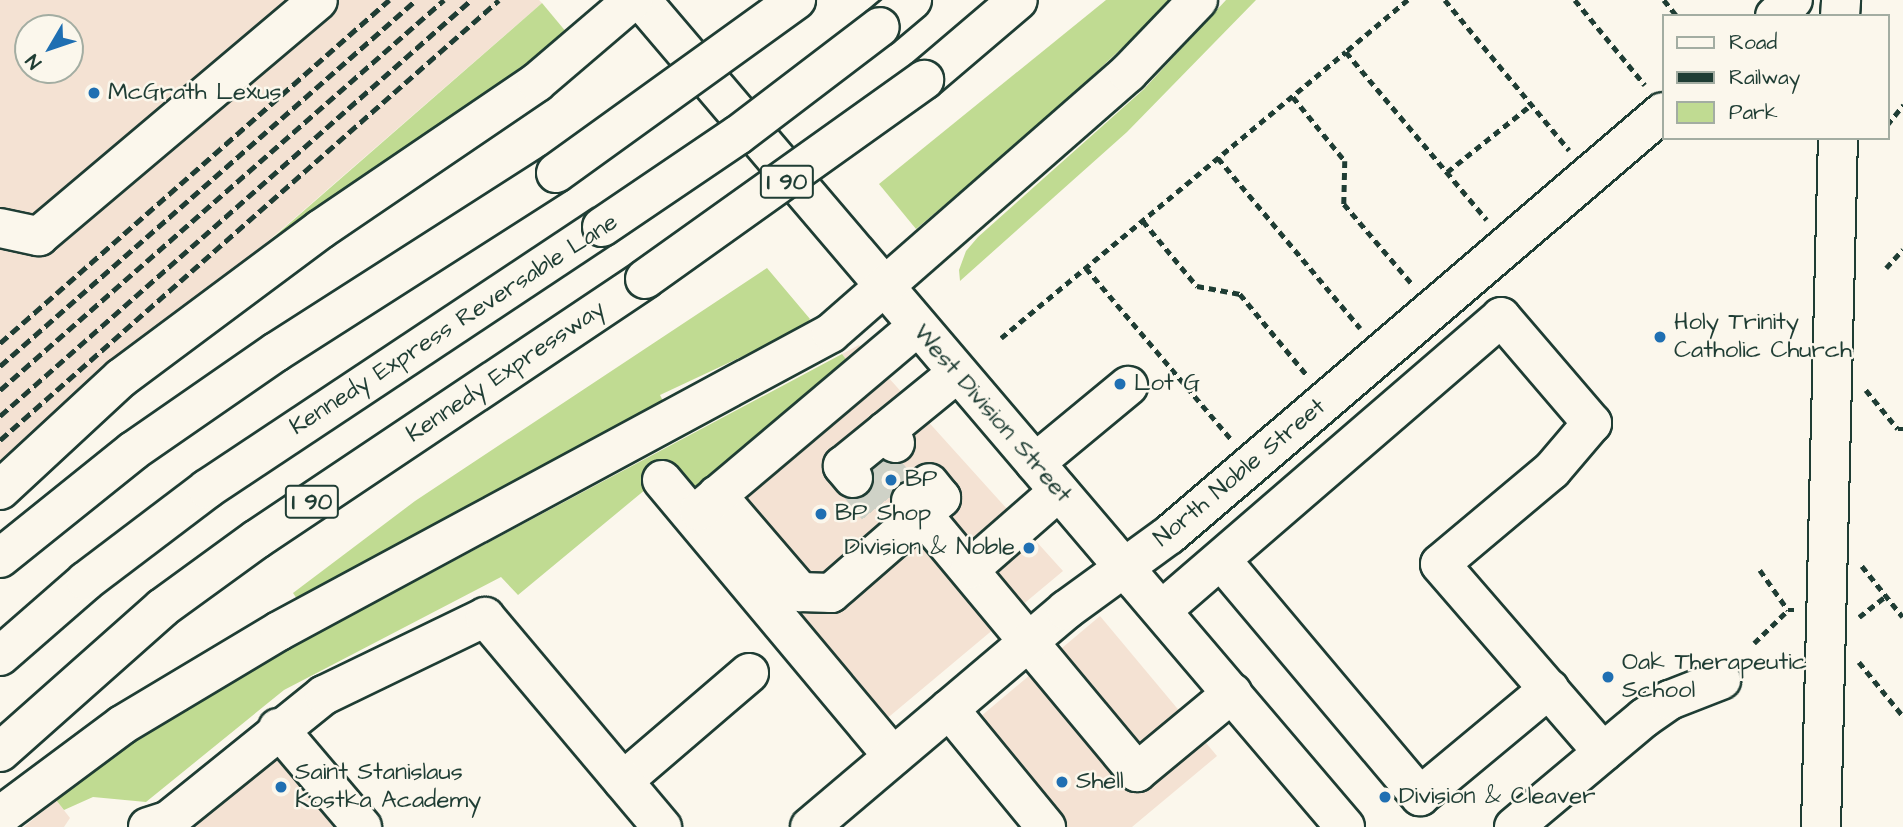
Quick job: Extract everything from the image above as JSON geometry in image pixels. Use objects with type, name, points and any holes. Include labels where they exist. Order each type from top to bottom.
[{"type":"main road","points":[[0,228],[39,236],[318,0]]},
{"type":"main road","points":[[0,490],[121,378],[321,229],[537,82],[633,0]]},
{"type":"main road","name":"West Division Street","points":[[641,0],[1345,827]]},
{"type":"main road","points":[[0,558],[144,443],[556,173],[796,0]]},
{"type":"main road","name":"Kennedy Express Reversable Lane","points":[[0,656],[86,581],[207,489],[738,135],[912,0]]},
{"type":"main road","name":"Kennedy Expressway","points":[[0,752],[162,607],[257,539],[645,279],[924,80],[1018,0]]},
{"type":"main road","points":[[0,816],[122,725],[245,651],[831,333],[1128,72],[1198,0]]},
{"type":"main road","points":[[1777,14],[1793,0]]},
{"type":"main road","name":"North Noble Street","points":[[810,827],[1029,642],[1126,568],[1433,309],[1589,175],[1659,104]]},
{"type":"main road","points":[[1821,827],[1838,140]]},
{"type":"main road","points":[[1162,610],[1501,317],[1592,423],[1552,470],[1440,564],[1602,752]]},
{"type":"main road","points":[[704,506],[917,327]]},
{"type":"main road","points":[[875,452],[957,373]]},
{"type":"main road","points":[[970,569],[1128,386]]},
{"type":"main road","points":[[662,481],[704,506],[800,592],[831,593],[909,510],[970,569],[1137,772],[1232,693]]},
{"type":"main road","points":[[704,506],[893,756]]},
{"type":"main road","points":[[1221,560],[1420,796],[1549,688]]},
{"type":"main road","points":[[148,827],[169,820],[278,728],[324,695],[485,617],[662,827]]},
{"type":"main road","points":[[623,781],[749,673]]},
{"type":"main road","points":[[1514,827],[1602,752],[1670,700],[1721,680]]},
{"type":"main road","points":[[949,709],[1046,827]]},
{"type":"main road","points":[[278,728],[362,827]]},
{"type":"path","points":[[1001,338],[1408,0]]},
{"type":"path","points":[[1445,0],[1589,175]]},
{"type":"path","points":[[1575,0],[1659,104]]},
{"type":"path","points":[[1664,0],[1675,14]]},
{"type":"path","points":[[1346,52],[1507,245]]},
{"type":"path","points":[[1293,97],[1345,161],[1344,204],[1433,309]]},
{"type":"path","points":[[1447,172],[1531,105]]},
{"type":"path","points":[[1889,122],[1903,105]]},
{"type":"path","points":[[1218,158],[1381,353]]},
{"type":"path","points":[[1143,220],[1197,286],[1240,294],[1327,399]]},
{"type":"path","points":[[1886,268],[1903,248]]},
{"type":"path","points":[[1086,268],[1252,463]]},
{"type":"path","points":[[1829,524],[1903,617]]},
{"type":"path","points":[[1760,570],[1788,610]]},
{"type":"path","points":[[1754,643],[1788,610],[1826,611]]},
{"type":"path","points":[[1854,655],[1903,716]]},
{"type":"shaded area","points":[[0,0],[539,0],[542,3],[0,474]]},
{"type":"shaded area","points":[[859,345],[1063,571],[872,731],[687,512],[854,371],[842,354]]},
{"type":"shaded area","points":[[1100,616],[1217,756],[1132,827],[1037,827],[961,733]]},
{"type":"shaded area","name":"Saint Stanislaus Kostka Academy","points":[[289,741],[362,827],[187,827]]},
{"type":"shaded area","points":[[56,800],[70,818],[64,827],[24,827]]},
{"type":"green space","points":[[1106,0],[1173,0],[1042,123],[916,229],[879,184]]},
{"type":"green space","points":[[1226,0],[1256,0],[1127,132],[960,281],[959,270],[966,251],[978,237],[1144,89]]},
{"type":"green space","points":[[542,3],[567,33],[279,245],[260,249]]},
{"type":"green space","points":[[767,268],[810,319],[803,328],[660,395],[664,403],[301,605],[293,593],[415,501]]},
{"type":"green space","points":[[842,354],[855,371],[697,504],[669,470],[518,595],[501,577],[284,690],[146,802],[93,797],[64,810],[56,800],[103,762],[234,678]]},
{"type":"tunnel","points":[[875,460],[909,500]]},
{"type":"tunnel","points":[[853,478],[886,519]]},
{"type":"railway","points":[[0,343],[389,0]]},
{"type":"railway","points":[[0,366],[416,0]]},
{"type":"railway","points":[[0,390],[444,0]]},
{"type":"railway","points":[[0,416],[471,0]]},
{"type":"railway","points":[[0,440],[499,0]]},
{"type":"place","name":"McGrath Lexus","points":[[94,93]]},
{"type":"place","name":"Holy Trinity Catholic Church","points":[[1660,337]]},
{"type":"place","name":"Lot G","points":[[1120,384]]},
{"type":"place","name":"BP","points":[[891,480]]},
{"type":"place","name":"BP Shop","points":[[821,514]]},
{"type":"place","name":"Division & Noble","points":[[1029,548]]},
{"type":"place","name":"Oak Therapeutic School","points":[[1608,677]]},
{"type":"place","name":"Shell","points":[[1062,782]]},
{"type":"place","name":"Saint Stanislaus Kostka Academy","points":[[281,787]]},
{"type":"place","name":"Division & Cleaver","points":[[1385,797]]}]
